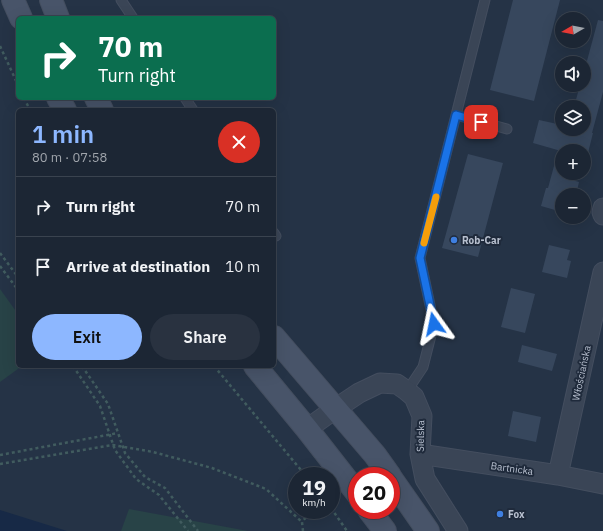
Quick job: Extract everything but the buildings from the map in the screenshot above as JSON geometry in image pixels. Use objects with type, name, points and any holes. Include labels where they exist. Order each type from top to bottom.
[{"type":"main road","points":[[13,0],[20,16]]},
{"type":"main road","points":[[51,0],[57,16]]},
{"type":"main road","points":[[276,339],[375,455],[383,467]]},
{"type":"main road","points":[[257,368],[348,481]]},
{"type":"main road","points":[[400,491],[428,531]]},
{"type":"main road","points":[[376,519],[385,531]]},
{"type":"street","points":[[603,208],[603,215]]},
{"type":"street","name":"Włościańska","points":[[558,475],[603,272]]},
{"type":"street","points":[[307,429],[359,393],[380,383],[397,384],[407,391]]},
{"type":"street","name":"Sielska","points":[[407,391],[414,397],[422,416],[420,454],[425,479],[458,531]]},
{"type":"street","name":"Bartnicka","points":[[420,454],[558,475],[603,484]]},
{"type":"lane","points":[[121,0],[132,16]]},
{"type":"lane","points":[[407,391],[422,368],[434,324],[420,258],[485,0]]},
{"type":"lane","points":[[456,115],[507,129]]},
{"type":"path","points":[[0,46],[16,81]]},
{"type":"path","points":[[0,253],[16,274]]},
{"type":"path","points":[[0,266],[16,287]]},
{"type":"path","points":[[74,368],[100,406],[115,450],[136,479],[159,495],[188,531]]},
{"type":"path","points":[[83,368],[108,404],[125,453],[145,477],[165,488],[198,531]]},
{"type":"path","points":[[216,368],[298,467]]},
{"type":"path","points":[[0,455],[118,433]]},
{"type":"path","points":[[0,464],[113,445],[153,452],[212,468],[266,489],[302,522],[303,531]]},
{"type":"path","points":[[339,519],[347,531]]},
{"type":"green space","points":[[0,289],[16,311],[16,368],[19,368],[0,382]]},
{"type":"green space","points":[[129,509],[248,531],[121,531]]},
{"type":"water","points":[[0,510],[67,531],[0,531]]},
{"type":"slow traffic","points":[[424,243],[436,197]]},
{"type":"place","name":"Rob-Car","points":[[454,240]]},
{"type":"place","name":"Fox","points":[[500,514]]},
{"type":"route","points":[[434,324],[420,258],[456,115],[481,122]]}]
